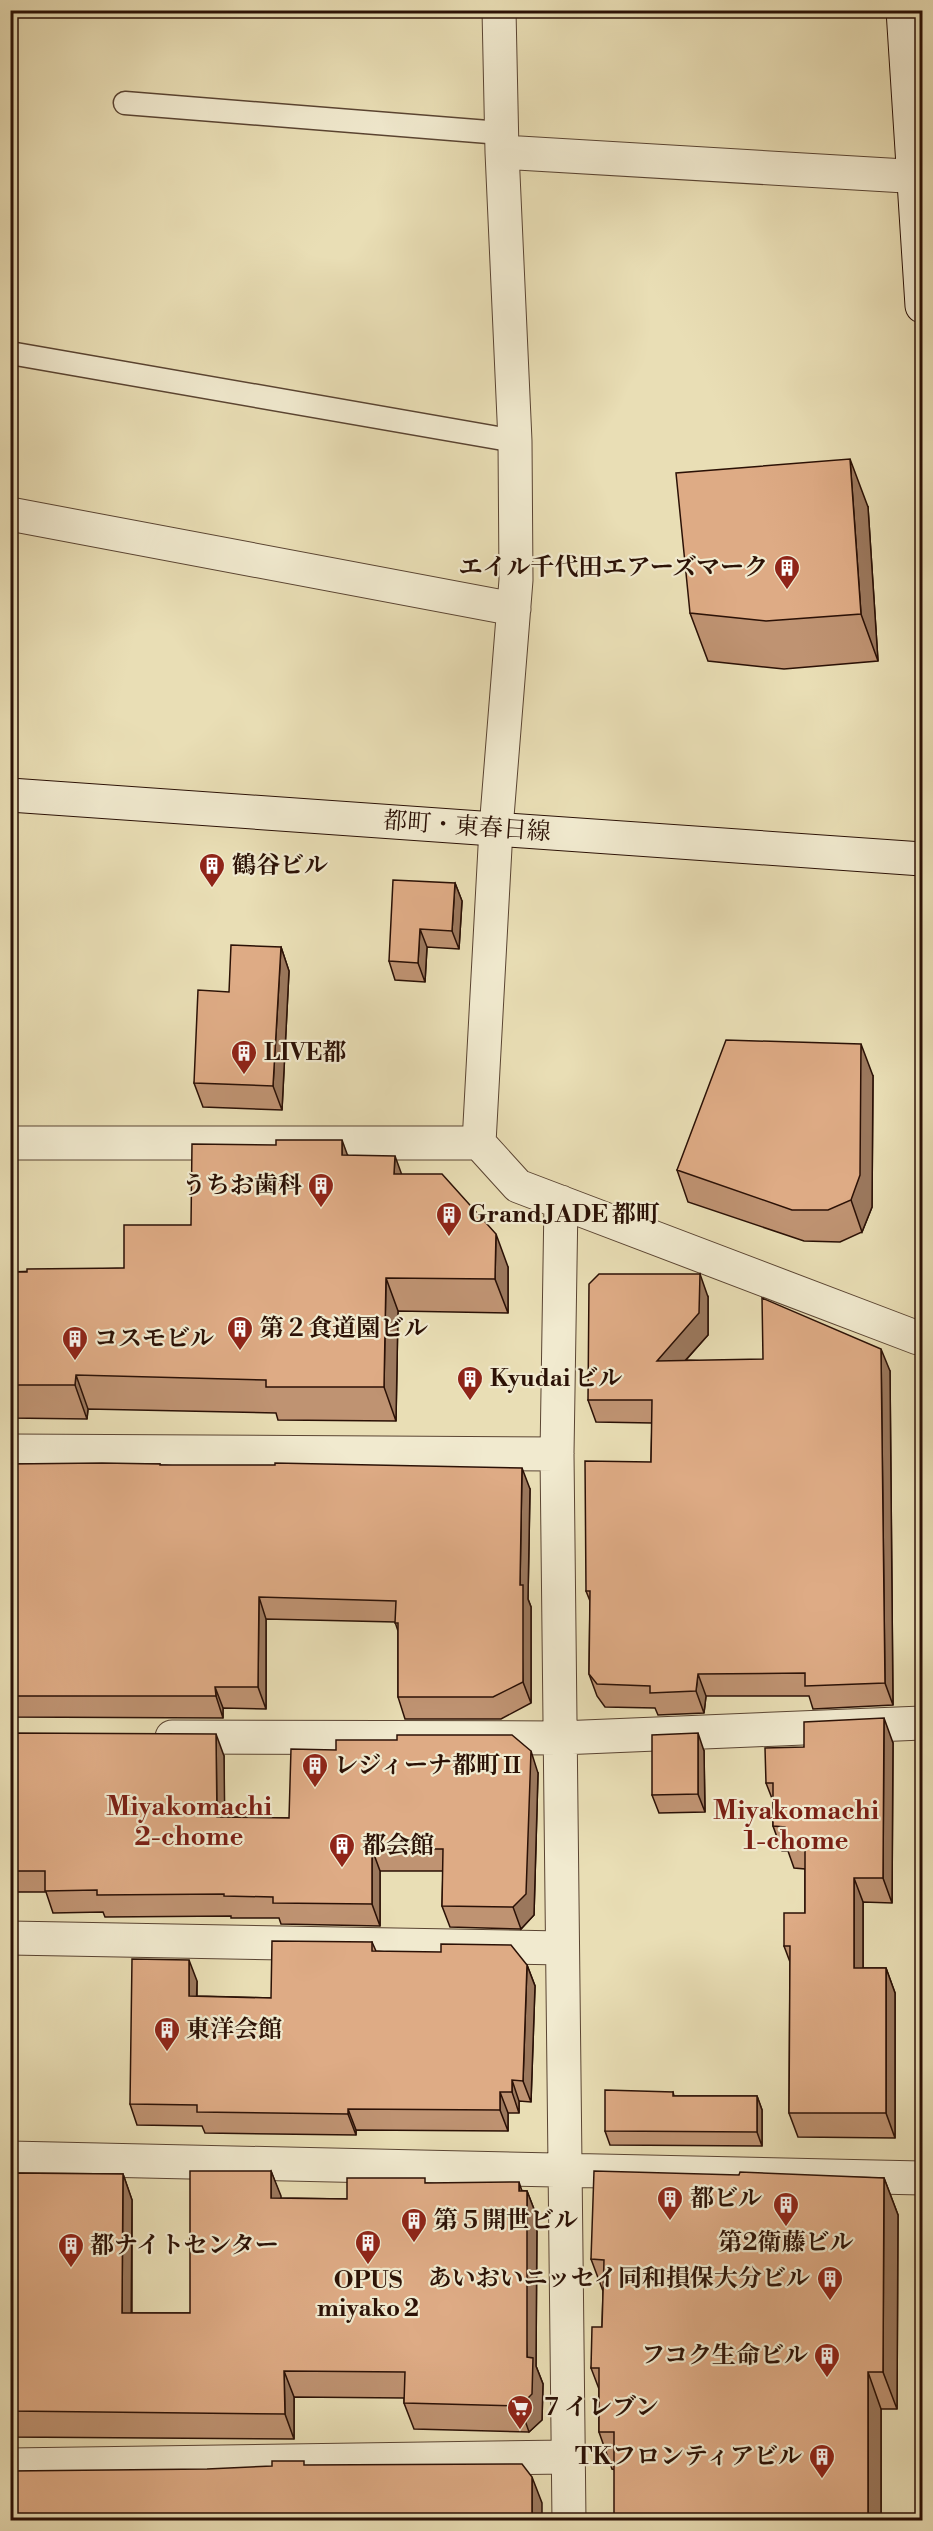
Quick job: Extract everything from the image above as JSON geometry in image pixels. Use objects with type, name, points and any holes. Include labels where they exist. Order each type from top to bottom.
[{"type":"street","points":[[499,10],[501,143],[515,441],[516,580],[496,829],[479,1143],[518,1186],[907,1334],[922,1337]]},
{"type":"street","points":[[903,10],[918,177],[922,306]]},
{"type":"street","points":[[501,143],[918,177]]},
{"type":"street","points":[[10,514],[514,609]]},
{"type":"street","name":"都町・東春日線","points":[[10,795],[922,859]]},
{"type":"street","points":[[10,1143],[479,1143]]},
{"type":"street","points":[[561,1202],[557,1454],[569,2520]]},
{"type":"street","points":[[10,1451],[557,1454]]},
{"type":"street","points":[[142,1736],[560,1738],[922,1723]]},
{"type":"street","points":[[10,1938],[562,1948]]},
{"type":"street","points":[[10,2158],[922,2178]]},
{"type":"street","points":[[10,2465],[567,2457]]},
{"type":"lane","points":[[125,103],[501,143]]},
{"type":"lane","points":[[10,353],[515,441]]},
{"type":"building","name":"エイル千代田エアーズマーク","points":[[850,459],[861,614],[766,621],[690,613],[676,473]]},
{"type":"building","points":[[393,880],[455,883],[452,931],[420,929],[418,963],[389,961]]},
{"type":"building","points":[[231,945],[281,947],[273,1086],[194,1083],[198,990],[229,992]]},
{"type":"building","points":[[726,1040],[861,1044],[860,1175],[851,1200],[828,1210],[792,1210],[677,1170]]},
{"type":"building","points":[[276,1140],[342,1140],[342,1155],[395,1156],[394,1174],[442,1174],[496,1234],[495,1279],[386,1278],[384,1387],[266,1387],[266,1380],[76,1375],[75,1385],[10,1385],[10,1272],[27,1272],[27,1269],[124,1268],[124,1225],[191,1225],[192,1144],[276,1145]]},
{"type":"building","points":[[599,1274],[700,1274],[699,1313],[657,1361],[763,1359],[762,1298],[881,1349],[885,1683],[805,1686],[805,1673],[698,1674],[696,1691],[650,1693],[650,1686],[597,1684],[589,1674],[590,1591],[586,1591],[585,1461],[651,1462],[652,1400],[588,1400],[589,1284]]},
{"type":"building","points":[[275,1463],[522,1468],[520,1585],[523,1585],[523,1682],[493,1697],[398,1697],[396,1601],[259,1597],[258,1687],[215,1687],[216,1696],[10,1696],[10,1464],[275,1465]]},
{"type":"building","points":[[884,1718],[883,1878],[854,1878],[854,1968],[886,1968],[886,2113],[789,2113],[790,1946],[784,1946],[784,1913],[805,1913],[805,1844],[785,1844],[785,1827],[773,1826],[773,1783],[766,1783],[765,1748],[804,1747],[804,1722]]},
{"type":"building","points":[[10,1733],[216,1734],[217,1817],[289,1818],[291,1749],[336,1750],[336,1740],[397,1740],[397,1735],[512,1735],[531,1751],[526,1894],[513,1907],[442,1906],[443,1849],[372,1849],[372,1904],[273,1903],[273,1897],[224,1896],[224,1894],[97,1895],[97,1890],[45,1891],[45,1871],[10,1871]]},
{"type":"building","points":[[698,1733],[698,1794],[652,1795],[652,1735]]},
{"type":"building","points":[[272,1941],[372,1942],[372,1951],[441,1952],[441,1944],[511,1945],[527,1965],[523,2081],[512,2080],[512,2092],[500,2092],[500,2110],[348,2109],[348,2114],[197,2112],[197,2105],[130,2104],[132,1959],[189,1960],[189,1996],[271,1998]]},
{"type":"building","points":[[605,2090],[673,2092],[673,2096],[757,2096],[757,2132],[605,2131]]},
{"type":"building","points":[[190,2171],[271,2171],[271,2198],[347,2199],[347,2178],[425,2178],[425,2183],[519,2182],[519,2191],[527,2191],[527,2357],[533,2358],[532,2394],[520,2406],[404,2403],[405,2372],[284,2371],[285,2414],[10,2411],[10,2173],[123,2174],[122,2313],[190,2313]]},
{"type":"building","points":[[594,2171],[739,2175],[740,2172],[884,2178],[883,2372],[868,2372],[868,2520],[614,2520],[614,2432],[599,2432],[599,2368],[591,2368],[592,2327],[602,2327],[604,2260],[591,2259]]},
{"type":"building","points":[[272,2461],[304,2461],[304,2465],[522,2464],[532,2477],[532,2520],[10,2520],[10,2471],[207,2469],[272,2466]]},
{"type":"place","name":"エイル千代田エアーズマーク","points":[[787,591]]},
{"type":"place","name":"鶴谷ビル","points":[[212,889]]},
{"type":"place","name":"LIVE都","points":[[244,1076]]},
{"type":"place","name":"うちお歯科","points":[[321,1209]]},
{"type":"place","name":"Grand JADE 都町","points":[[449,1238]]},
{"type":"place","name":"第２食道園ビル","points":[[240,1352]]},
{"type":"place","name":"コスモビル","points":[[75,1362]]},
{"type":"place","name":"Kyudai ビル","points":[[470,1402]]},
{"type":"place","name":"レジィーナ都町Ⅱ","points":[[315,1789]]},
{"type":"place","name":"都会館","points":[[342,1869]]},
{"type":"place","name":"東洋会館","points":[[167,2053]]},
{"type":"place","name":"都ビル","points":[[670,2222]]},
{"type":"place","name":"第2衛藤ビル","points":[[786,2228]]},
{"type":"place","name":"第５開世ビル","points":[[414,2244]]},
{"type":"place","name":"OPUS miyako 2","points":[[368,2266]]},
{"type":"place","name":"都ナイトセンター","points":[[71,2269]]},
{"type":"place","name":"あいおいニッセイ同和損保大分ビル","points":[[830,2302]]},
{"type":"place","name":"フコク生命ビル","points":[[827,2379]]},
{"type":"place","name":"７イレブン","points":[[520,2431]]},
{"type":"place","name":"TKフロンティアビル","points":[[822,2480]]},
{"type":"district","name":"Miyakomachi 2-chome","points":[[189,1822]]},
{"type":"district","name":"Miyakomachi 1-chome","points":[[796,1826]]}]
